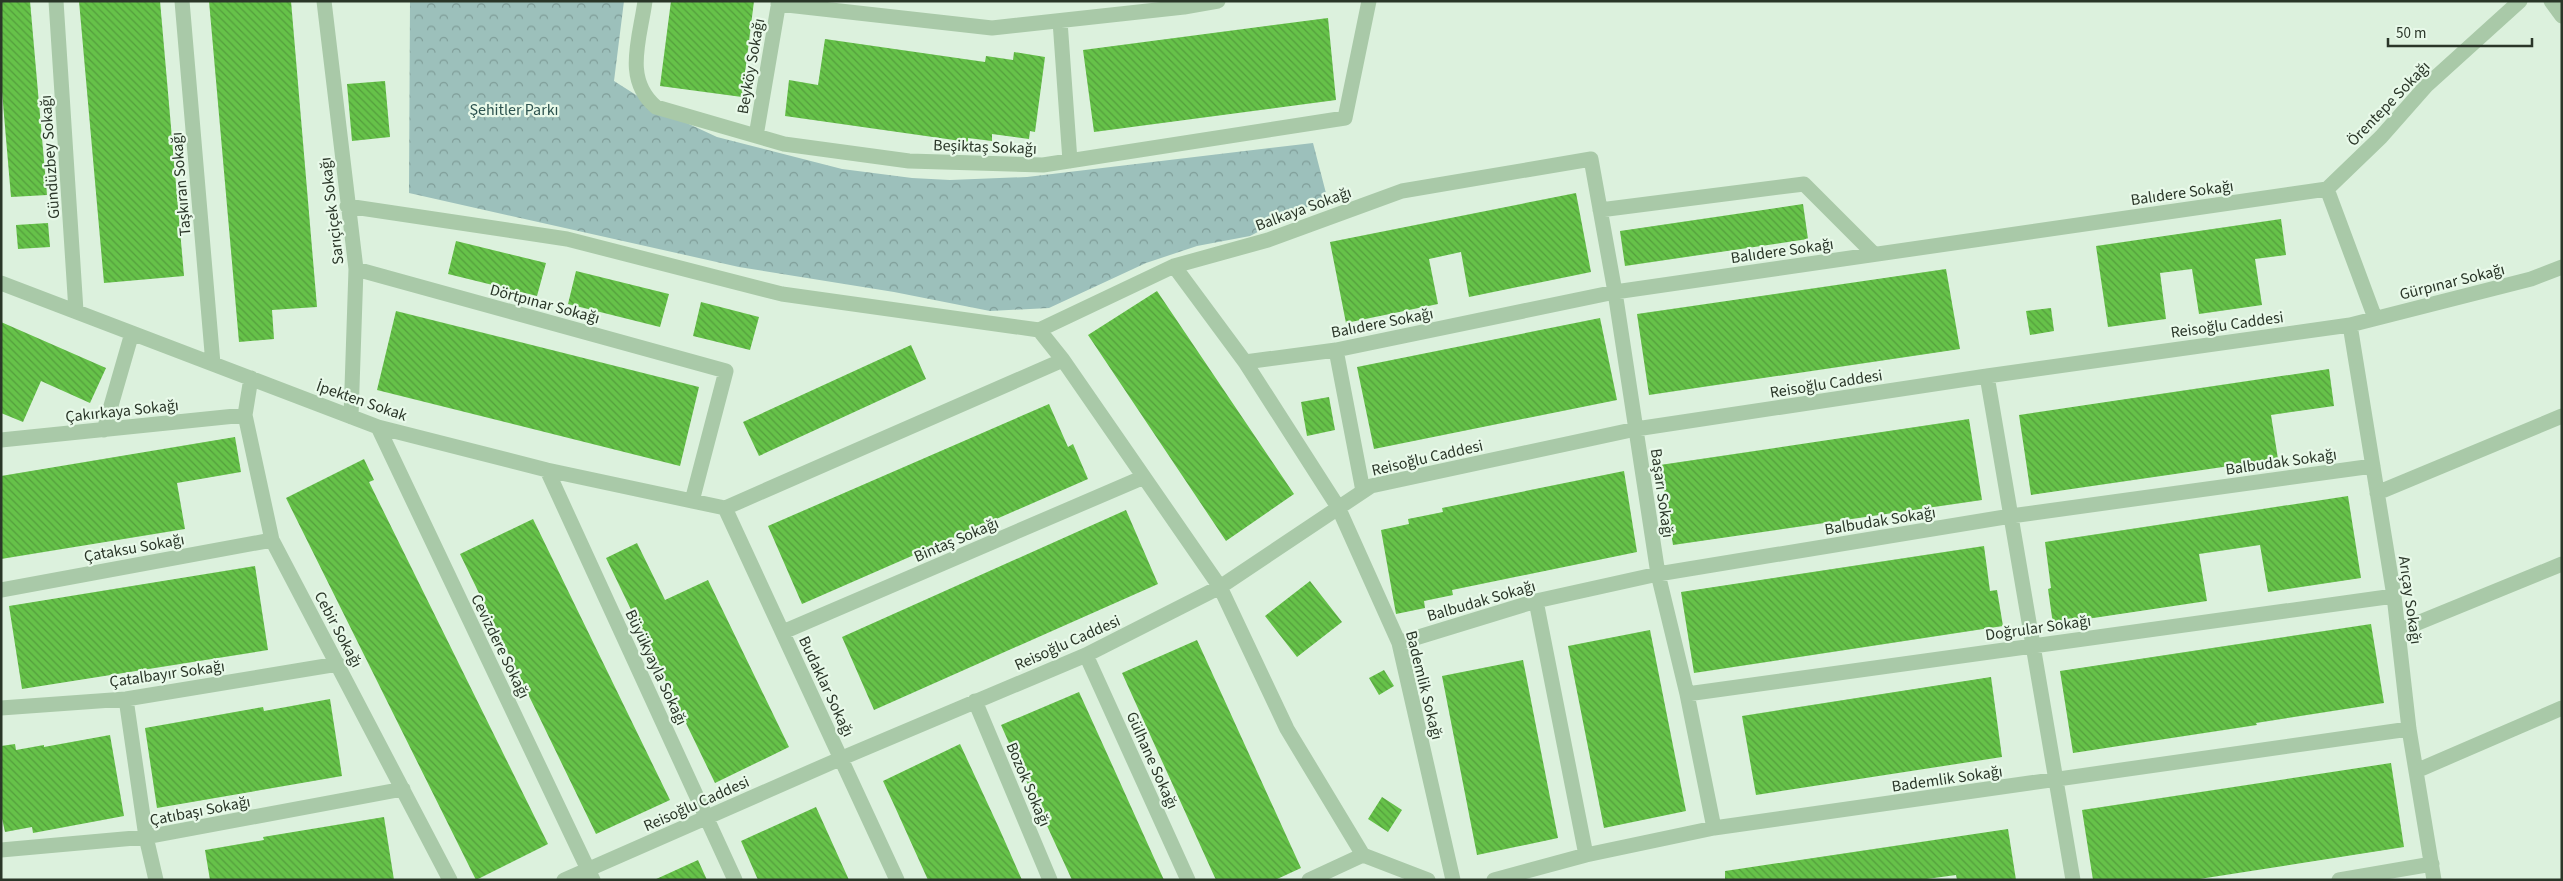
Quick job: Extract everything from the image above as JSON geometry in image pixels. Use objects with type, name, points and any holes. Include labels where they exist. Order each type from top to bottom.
[{"type":"street","name":"Gündüzbey Sokağı","points":[[56,1],[76,311]]},
{"type":"street","name":"Taşkıran Sokağı","points":[[182,1],[213,364]]},
{"type":"street","name":"Sarıçiçek Sokağı","points":[[324,1],[347,206],[356,268],[351,417]]},
{"type":"street","name":"Beşiktaş Sokağı","points":[[645,1],[635,70],[638,85],[645,98],[656,108],[784,144],[909,161],[1043,165],[1345,118],[1369,1]]},
{"type":"street","points":[[778,3],[855,7],[992,28],[1218,1]]},
{"type":"street","name":"Örentepe Sokağı","points":[[2327,189],[2381,137],[2426,86],[2520,1]]},
{"type":"street","points":[[2551,1],[2562,16]]},
{"type":"street","name":"Beyköy Sokağı","points":[[756,136],[778,3]]},
{"type":"street","points":[[1060,21],[1070,161]]},
{"type":"street","name":"Başarı Sokağı","points":[[1591,159],[1615,292],[1658,574],[1687,694],[1714,828]]},
{"type":"street","name":"Balkaya Sokağı","points":[[1039,330],[1174,266],[1268,240],[1402,191],[1591,159]]},
{"type":"street","points":[[1600,210],[1804,184],[1874,254]]},
{"type":"street","points":[[2327,189],[2375,318]]},
{"type":"street","name":"Balıdere Sokağı","points":[[1245,362],[1336,350],[1615,292],[2327,189]]},
{"type":"street","points":[[347,206],[566,239],[782,294],[1039,330],[1063,360],[1220,587],[1287,729],[1363,856],[1428,880]]},
{"type":"street","name":"Bademlik Sokağı","points":[[1174,266],[1245,362],[1338,507],[1399,642],[1453,880]]},
{"type":"street","name":"Gürpınar Sokağı","points":[[2350,324],[2532,279],[2562,267]]},
{"type":"street","name":"Dörtpınar Sokağı","points":[[356,268],[726,371],[692,501]]},
{"type":"street","name":"İpekten Sokak","points":[[1,283],[378,427],[547,470],[725,508]]},
{"type":"street","name":"Reisoğlu Caddesi","points":[[564,880],[591,874],[707,817],[1086,655],[1220,587],[1371,486],[1636,429],[2350,324]]},
{"type":"street","name":"Arıçay Sokağı","points":[[2350,324],[2394,596],[2409,729],[2434,880]]},
{"type":"street","points":[[104,430],[132,333]]},
{"type":"street","points":[[1336,350],[1363,491]]},
{"type":"street","points":[[725,508],[1063,360]]},
{"type":"street","points":[[1987,376],[2073,880]]},
{"type":"street","name":"Cebir Sokağı","points":[[251,378],[246,415],[272,540],[450,880]]},
{"type":"street","name":"Çakırkaya Sokağı","points":[[1,440],[246,415]]},
{"type":"street","points":[[2377,493],[2562,416]]},
{"type":"street","name":"Cevizdere Sokağı","points":[[378,427],[591,874]]},
{"type":"street","name":"Balbudak Sokağı","points":[[1399,642],[1536,602],[1658,574],[2011,516],[2373,466]]},
{"type":"street","name":"Büyükyayla Sokağı","points":[[547,470],[735,880]]},
{"type":"street","name":"Bintaş Sokağı","points":[[783,632],[1144,477]]},
{"type":"street","name":"Budaklar Sokağı","points":[[725,508],[897,880]]},
{"type":"street","name":"Çataksu Sokağı","points":[[1,590],[272,540]]},
{"type":"street","points":[[2398,631],[2562,564]]},
{"type":"street","name":"Doğrular Sokağı","points":[[1687,694],[2394,596]]},
{"type":"street","points":[[1536,602],[1586,855]]},
{"type":"street","name":"Gülhane Sokağı","points":[[1086,655],[1188,880]]},
{"type":"street","name":"Çatalbayır Sokağı","points":[[1,708],[126,699],[338,664]]},
{"type":"street","points":[[126,699],[146,838],[156,880]]},
{"type":"street","name":"Bozok Sokağı","points":[[975,701],[1050,880]]},
{"type":"street","points":[[2416,771],[2562,708]]},
{"type":"street","name":"Bademlik Sokağı","points":[[1494,880],[1586,855],[1714,828],[2409,729]]},
{"type":"street","name":"Çatıbaşı Sokağı","points":[[1,850],[146,838],[403,789]]},
{"type":"street","points":[[1309,880],[1363,856]]},
{"type":"street","points":[[2339,880],[2432,864]]},
{"type":"green space","name":"Şehitler Parkı","points":[[410,1],[624,1],[614,81],[663,112],[717,137],[842,169],[912,178],[950,180],[1027,177],[1313,143],[1327,197],[1250,236],[1197,246],[1146,263],[1049,308],[990,311],[894,292],[739,267],[409,193]]},
{"type":"building","points":[[1,1],[30,1],[47,195],[11,197],[1,80]]},
{"type":"building","points":[[79,1],[160,1],[184,276],[104,283]]},
{"type":"building","points":[[209,1],[291,1],[317,307],[272,310],[274,339],[239,342]]},
{"type":"building","points":[[671,1],[754,1],[742,97],[660,86]]},
{"type":"building","points":[[1328,18],[1336,100],[1094,132],[1083,50]]},
{"type":"building","points":[[825,39],[985,62],[986,56],[1013,60],[1014,52],[1045,57],[1035,132],[1030,131],[1029,139],[992,134],[992,141],[968,138],[968,142],[785,116],[789,80],[818,85]]},
{"type":"building","points":[[385,81],[390,137],[352,141],[347,84]]},
{"type":"building","points":[[1576,193],[1591,272],[1469,297],[1461,252],[1429,259],[1438,304],[1346,323],[1330,242]]},
{"type":"building","points":[[1803,204],[1808,239],[1625,266],[1620,231]]},
{"type":"building","points":[[2281,219],[2286,255],[2255,259],[2262,305],[2199,314],[2192,269],[2160,273],[2166,319],[2108,327],[2096,246]]},
{"type":"building","points":[[48,223],[50,247],[18,249],[16,225]]},
{"type":"building","points":[[456,241],[546,263],[537,296],[448,274]]},
{"type":"building","points":[[1946,269],[1960,349],[1649,395],[1637,314]]},
{"type":"building","points":[[576,271],[669,294],[660,327],[568,304]]},
{"type":"building","points":[[1157,291],[1294,494],[1226,541],[1088,335]]},
{"type":"building","points":[[701,302],[759,317],[750,350],[693,336]]},
{"type":"building","points":[[2051,308],[2054,331],[2030,335],[2026,311]]},
{"type":"building","points":[[396,311],[699,387],[680,466],[377,390]]},
{"type":"building","points":[[1600,318],[1617,400],[1374,449],[1357,367]]},
{"type":"building","points":[[1,322],[106,368],[90,403],[41,381],[23,422],[1,413]]},
{"type":"building","points":[[911,345],[926,379],[759,456],[743,422]]},
{"type":"building","points":[[2329,369],[2334,406],[2271,415],[2278,459],[2031,495],[2019,415]]},
{"type":"building","points":[[1329,397],[1335,430],[1307,436],[1301,402]]},
{"type":"building","points":[[1049,404],[1068,447],[1073,444],[1088,479],[802,604],[768,526]]},
{"type":"building","points":[[1969,419],[1982,500],[1673,545],[1660,465]]},
{"type":"building","points":[[235,437],[241,472],[177,483],[185,529],[1,559],[1,476]]},
{"type":"building","points":[[364,459],[374,480],[369,482],[548,844],[476,880],[286,498]]},
{"type":"building","points":[[1624,471],[1637,552],[1452,590],[1453,595],[1424,601],[1425,608],[1396,614],[1381,530],[1409,524],[1408,519],[1443,512],[1442,508]]},
{"type":"building","points":[[2348,496],[2361,578],[2268,592],[2260,545],[2199,554],[2207,601],[2053,624],[2048,589],[2051,588],[2045,542]]},
{"type":"building","points":[[1126,510],[1158,584],[874,710],[842,637]]},
{"type":"building","points":[[533,519],[670,800],[596,834],[460,554]]},
{"type":"building","points":[[637,543],[665,600],[708,580],[789,747],[715,783],[606,558]]},
{"type":"building","points":[[1984,546],[1990,591],[1997,590],[2003,626],[1694,673],[1681,592]]},
{"type":"building","points":[[255,566],[268,650],[22,689],[9,606]]},
{"type":"building","points":[[1310,581],[1342,622],[1297,657],[1265,616]]},
{"type":"building","points":[[2371,624],[2384,703],[2256,723],[2257,725],[2073,753],[2060,671]]},
{"type":"building","points":[[1650,630],[1686,811],[1604,828],[1568,646]]},
{"type":"building","points":[[1197,640],[1301,868],[1275,880],[1216,880],[1122,673]]},
{"type":"building","points":[[1523,660],[1558,838],[1477,855],[1442,676]]},
{"type":"building","points":[[1384,670],[1394,686],[1379,695],[1369,678]]},
{"type":"building","points":[[1991,677],[2002,757],[1756,795],[1742,716]]},
{"type":"building","points":[[1079,692],[1164,880],[1072,880],[1013,752],[1001,725]]},
{"type":"building","points":[[330,699],[342,776],[157,808],[145,728],[263,707],[264,711]]},
{"type":"building","points":[[110,735],[124,816],[33,833],[32,827],[5,832],[1,814],[1,746],[15,744],[16,750]]},
{"type":"building","points":[[960,744],[1022,880],[928,880],[883,781]]},
{"type":"building","points":[[2391,763],[2404,847],[2193,880],[2093,880],[2082,810]]},
{"type":"building","points":[[1382,797],[1402,810],[1388,832],[1368,819]]},
{"type":"building","points":[[816,807],[849,880],[758,880],[741,841]]},
{"type":"building","points":[[384,817],[394,880],[210,880],[205,850],[264,840],[263,837]]},
{"type":"building","points":[[2008,829],[2016,880],[1957,880],[1956,875],[1919,880],[1725,880],[1725,871]]},
{"type":"building","points":[[698,860],[707,880],[654,880]]}]
